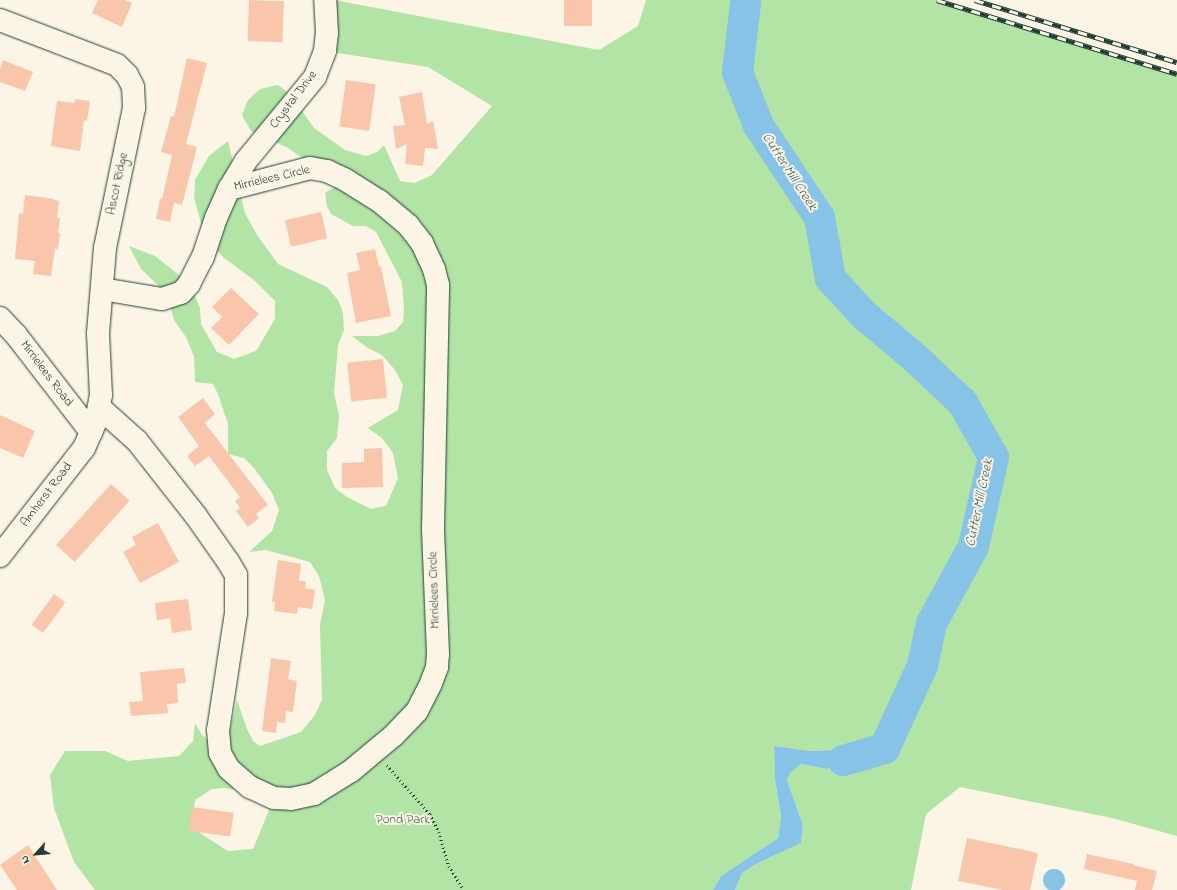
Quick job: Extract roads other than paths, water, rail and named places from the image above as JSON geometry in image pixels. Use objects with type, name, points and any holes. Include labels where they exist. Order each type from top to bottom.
[{"type":"street","name":"Crystal Drive","points":[[229,189],[245,162],[315,77],[325,51],[327,33],[325,0]]},
{"type":"street","name":"Ascot Ridge","points":[[0,20],[117,65],[127,75],[133,87],[134,108],[105,248],[98,334],[101,395],[96,421],[91,432]]},
{"type":"street","name":"Mirrielees Circle","points":[[99,407],[137,442],[196,516],[236,575],[236,612],[218,730],[220,753],[229,769],[250,787],[274,798],[291,799],[314,794],[351,771],[376,752],[417,711],[432,683],[437,667],[438,654],[433,529],[438,285],[434,269],[422,243],[408,225],[379,200],[344,178],[327,171],[310,168],[229,189],[216,218],[203,257],[189,284],[181,293],[162,299],[102,289]]},
{"type":"street","name":"Mirrielees Road","points":[[0,318],[16,335],[91,432]]},
{"type":"street","name":"Amherst Road","points":[[0,556],[84,448],[91,432]]},
{"type":"water","points":[[774,746],[810,751],[884,748],[827,769],[801,764],[791,772],[787,780],[803,825],[801,843],[758,863],[742,873],[735,890],[713,890],[721,876],[778,838],[781,816],[775,780]]},
{"type":"water","points":[[1050,869],[1058,869],[1065,876],[1065,884],[1058,891],[1050,891],[1043,884],[1043,876]]},
{"type":"waterway","name":"Cutter Mill Creek","points":[[745,3],[737,72],[758,125],[819,217],[830,278],[863,314],[914,357],[962,402],[993,457],[973,546],[931,623],[922,665],[884,748],[843,760]]},
{"type":"railway","points":[[937,0],[1177,74]]},
{"type":"railway","points":[[975,0],[1177,62]]},
{"type":"park label","name":"Pond Park","points":[[403,820]]}]
